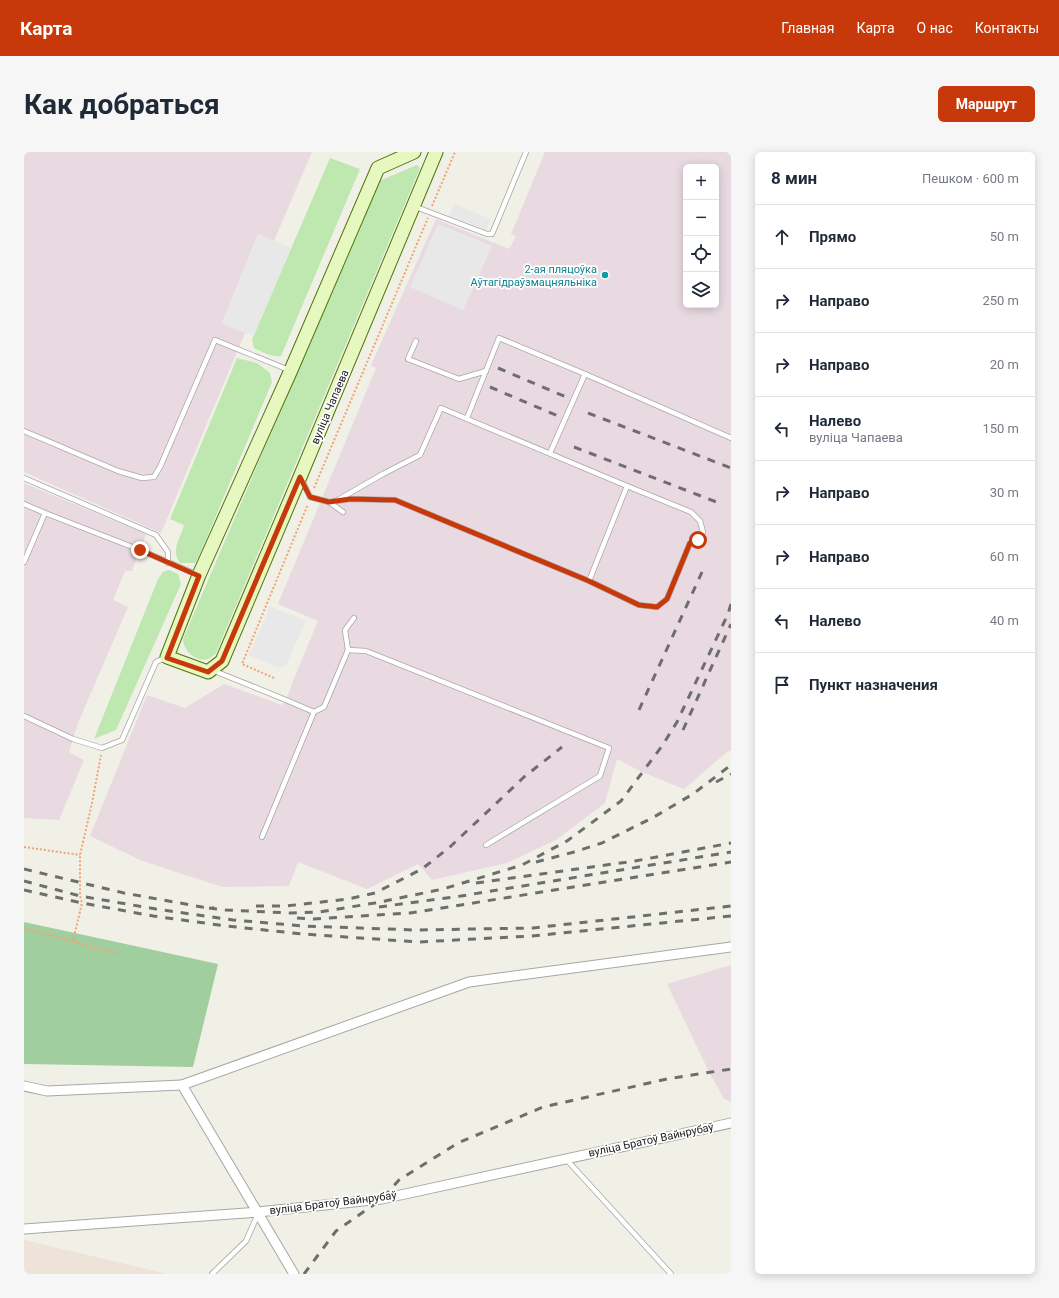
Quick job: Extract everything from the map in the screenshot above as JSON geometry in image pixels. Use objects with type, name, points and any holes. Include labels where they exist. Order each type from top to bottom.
[{"type":"street","points":[[210,670],[208,672],[167,658],[199,576],[291,370],[378,168],[414,152]]},
{"type":"street","name":"вуліца Чапаева","points":[[210,670],[222,661],[436,152]]},
{"type":"street","points":[[24,1086],[46,1091],[182,1085],[469,982],[731,947]]},
{"type":"street","points":[[182,1085],[294,1274]]},
{"type":"street","name":"вуліца Братоў Вайнрубаў","points":[[24,1229],[258,1212],[382,1199],[731,1123]]},
{"type":"lane","points":[[414,206],[487,234],[492,234],[526,152]]},
{"type":"lane","points":[[467,418],[499,338],[731,438]]},
{"type":"lane","points":[[24,431],[118,471],[142,478],[154,477],[160,467],[215,340],[291,370]]},
{"type":"lane","points":[[416,341],[408,359],[459,379],[486,371]]},
{"type":"lane","points":[[550,453],[585,374]]},
{"type":"lane","points":[[329,502],[336,501],[350,499],[395,500],[589,581],[639,605],[657,607],[667,599],[690,543],[698,540],[703,532],[700,521],[691,512],[441,408],[420,455],[336,501]]},
{"type":"lane","points":[[300,477],[310,497],[329,502],[342,512]]},
{"type":"lane","points":[[24,478],[156,535],[168,552],[168,563]]},
{"type":"lane","points":[[589,581],[627,486]]},
{"type":"lane","points":[[24,504],[140,550],[199,576]]},
{"type":"lane","points":[[24,562],[45,513]]},
{"type":"lane","points":[[262,837],[314,712],[324,707],[348,650],[345,630],[354,618]]},
{"type":"lane","points":[[348,650],[366,651],[609,748],[600,776],[486,845]]},
{"type":"lane","points":[[24,716],[73,739],[102,748],[122,740],[156,662],[167,658]]},
{"type":"lane","points":[[210,670],[314,712]]},
{"type":"lane","points":[[566,1159],[671,1274]]},
{"type":"lane","points":[[212,1274],[246,1241],[258,1212]]},
{"type":"path","points":[[274,678],[242,664],[310,497],[455,152]]},
{"type":"path","points":[[73,941],[82,903],[80,896],[80,855],[92,803],[102,748]]},
{"type":"path","points":[[24,847],[80,855]]},
{"type":"path","points":[[24,928],[118,954]]},
{"type":"shaded area","points":[[24,152],[312,152],[274,241],[258,234],[222,323],[245,333],[161,533],[24,472]]},
{"type":"shaded area","points":[[545,152],[731,152],[731,750],[684,789],[642,772],[617,759],[605,803],[556,840],[507,863],[432,880],[418,864],[367,889],[298,862],[289,886],[222,887],[140,860],[90,836],[147,695],[185,708],[224,684],[282,705],[286,700],[318,621],[278,604],[376,368],[371,365],[436,219],[509,249],[516,237],[511,234]]},
{"type":"shaded area","points":[[454,204],[491,219],[486,230],[449,216]]},
{"type":"shaded area","points":[[438,224],[492,246],[463,310],[410,287]]},
{"type":"shaded area","points":[[258,234],[291,248],[254,335],[245,333],[222,323]]},
{"type":"shaded area","points":[[24,483],[146,534],[132,571],[125,571],[113,600],[128,607],[78,723],[69,752],[84,760],[59,820],[24,818]]},
{"type":"shaded area","points":[[270,606],[306,621],[286,665],[278,668],[249,655]]},
{"type":"shaded area","points":[[731,965],[731,1102],[724,1099],[709,1072],[667,984]]},
{"type":"shaded area","points":[[24,1240],[168,1274],[24,1274]]},
{"type":"green space","points":[[330,158],[360,169],[281,356],[270,355],[254,348],[252,340]]},
{"type":"green space","points":[[417,165],[420,168],[216,653],[208,659],[199,659],[191,655],[185,647],[183,639],[379,181]]},
{"type":"green space","points":[[237,358],[257,363],[270,373],[272,382],[199,556],[195,563],[180,563],[177,558],[176,549],[184,525],[170,519]]},
{"type":"green space","points":[[169,570],[178,574],[181,584],[116,730],[94,739],[158,579],[163,572]]},
{"type":"green space","points":[[24,922],[218,964],[193,1067],[24,1064]]},
{"type":"railway","points":[[498,368],[566,397]]},
{"type":"railway","points":[[490,387],[558,416]]},
{"type":"railway","points":[[588,413],[731,468]]},
{"type":"railway","points":[[574,447],[719,503]]},
{"type":"railway","points":[[639,710],[702,572]]},
{"type":"railway","points":[[209,908],[291,913],[319,912],[375,903],[443,889],[522,865],[567,841],[621,801],[662,746],[677,722],[728,614],[731,604]]},
{"type":"railway","points":[[683,730],[731,624]]},
{"type":"railway","points":[[256,906],[286,906],[348,899],[375,893],[422,869],[451,846],[524,777],[562,747]]},
{"type":"railway","points":[[536,862],[602,843],[654,817],[693,794],[731,765]]},
{"type":"railway","points":[[716,782],[731,774]]},
{"type":"railway","points":[[476,883],[635,861],[731,843]]},
{"type":"railway","points":[[379,907],[461,896],[731,852]]},
{"type":"railway","points":[[297,918],[314,919],[410,913],[731,862]]},
{"type":"railway","points":[[24,869],[124,893],[214,908]]},
{"type":"railway","points":[[24,881],[80,896],[233,920],[304,926],[415,930],[533,928],[731,906]]},
{"type":"railway","points":[[24,890],[82,903],[153,916],[226,926],[303,934],[418,942],[532,936],[731,916]]},
{"type":"railway","points":[[304,1274],[336,1231],[382,1199],[399,1180],[458,1143],[543,1107],[667,1079],[731,1069]]},
{"type":"place","name":"2-ая пляцоўка Аўтагідраўзмацняльніка","points":[[605,275]]},
{"type":"route","points":[[140,550],[199,576],[167,658],[208,672],[222,661],[300,477],[310,497],[329,502],[350,499],[395,500],[589,581],[639,605],[657,607],[667,599],[690,543],[698,540]]}]
